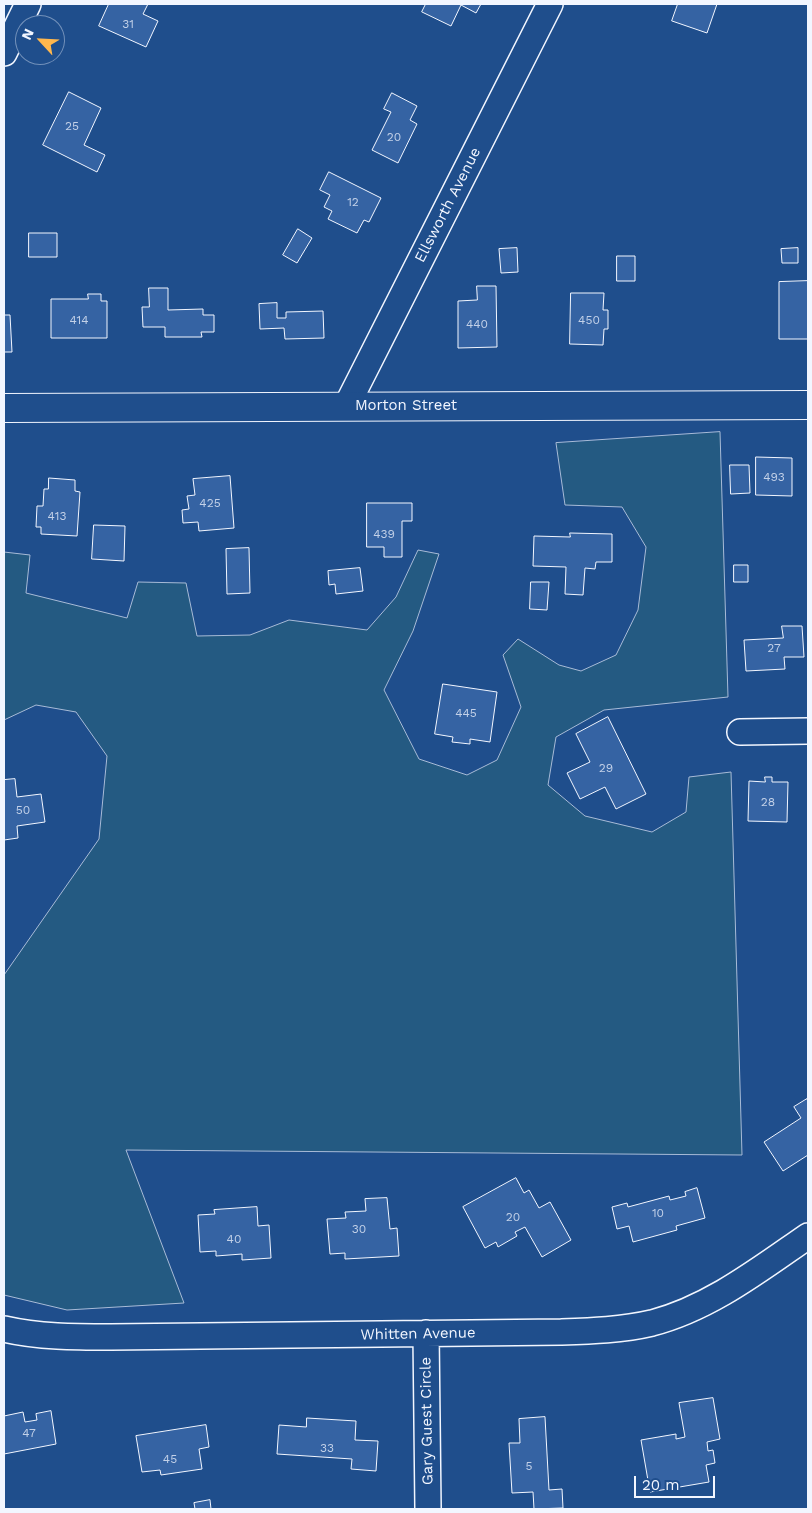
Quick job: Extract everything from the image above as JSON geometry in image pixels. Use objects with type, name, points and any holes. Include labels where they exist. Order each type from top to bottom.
[{"type":"street","points":[[4,52],[28,4]]},
{"type":"street","name":"Ellsworth Avenue","points":[[346,407],[550,4]]},
{"type":"street","name":"Morton Street","points":[[4,408],[808,405]]},
{"type":"street","points":[[740,732],[808,731]]},
{"type":"street","name":"Whitten Avenue","points":[[4,1329],[21,1333],[82,1337],[591,1331],[652,1323],[686,1312],[722,1293],[808,1236]]},
{"type":"street","name":"Gary Guest Circle","points":[[426,1333],[428,1509]]},
{"type":"shaded area","points":[[720,432],[728,697],[604,710],[556,737],[548,785],[585,816],[652,832],[686,812],[689,777],[731,772],[742,1155],[126,1150],[184,1303],[67,1310],[4,1295],[4,975],[99,839],[107,756],[76,712],[36,705],[4,720],[4,552],[30,555],[26,593],[127,618],[138,582],[186,583],[197,636],[250,635],[289,620],[367,630],[396,597],[418,550],[439,554],[413,631],[384,690],[419,759],[467,775],[497,760],[521,707],[503,655],[518,639],[559,665],[581,671],[616,655],[638,610],[646,547],[622,507],[565,505],[556,443]]},
{"type":"building","points":[[109,4],[148,4],[143,14],[158,21],[146,47],[99,26]]},
{"type":"building","points":[[426,4],[481,4],[476,13],[461,5],[451,26],[422,12]]},
{"type":"building","points":[[678,4],[717,4],[707,33],[672,21]]},
{"type":"building","points":[[69,92],[101,108],[84,145],[105,155],[97,172],[43,145]]},
{"type":"building","points":[[392,93],[417,106],[410,120],[417,124],[398,163],[372,150],[391,112],[384,109]]},
{"type":"building","points":[[329,172],[381,198],[369,222],[364,220],[357,233],[328,219],[332,211],[324,207],[330,195],[320,190]]},
{"type":"building","points":[[298,229],[312,238],[297,263],[283,255]]},
{"type":"building","points":[[29,233],[57,233],[57,257],[29,257]]},
{"type":"building","points":[[517,248],[518,272],[501,273],[499,249]]},
{"type":"building","points":[[798,248],[798,263],[782,263],[781,249]]},
{"type":"building","points":[[617,256],[635,256],[635,281],[617,281]]},
{"type":"building","points":[[808,281],[808,339],[779,339],[779,282]]},
{"type":"building","points":[[477,286],[496,286],[497,347],[458,348],[458,301],[477,300]]},
{"type":"building","points":[[149,288],[168,288],[168,310],[203,309],[203,315],[214,315],[214,332],[201,332],[202,337],[165,337],[165,327],[143,327],[142,307],[149,307]]},
{"type":"building","points":[[571,293],[604,293],[603,310],[608,310],[608,329],[604,329],[603,345],[570,344]]},
{"type":"building","points":[[88,294],[101,294],[101,301],[107,301],[107,338],[51,338],[51,299],[88,299]]},
{"type":"building","points":[[277,303],[277,318],[286,318],[286,312],[323,311],[324,338],[285,339],[284,328],[260,329],[259,304]]},
{"type":"building","points":[[4,315],[10,315],[12,352],[4,352]]},
{"type":"building","points":[[756,457],[792,458],[792,496],[756,495]]},
{"type":"building","points":[[730,465],[749,465],[750,493],[731,494]]},
{"type":"building","points":[[230,476],[234,528],[199,531],[198,522],[183,523],[182,510],[189,509],[187,496],[195,495],[193,479]]},
{"type":"building","points":[[49,478],[75,480],[75,491],[80,492],[77,536],[41,534],[41,527],[36,527],[37,506],[43,506],[44,489],[48,489]]},
{"type":"building","points":[[367,503],[412,503],[412,521],[402,521],[402,557],[384,557],[384,547],[367,547]]},
{"type":"building","points":[[94,525],[125,526],[124,561],[92,559]]},
{"type":"building","points":[[570,533],[612,534],[612,562],[596,562],[595,569],[585,568],[583,595],[565,594],[566,567],[533,566],[534,536],[570,537]]},
{"type":"building","points":[[249,548],[250,593],[227,594],[226,549]]},
{"type":"building","points":[[734,565],[748,565],[748,582],[734,582]]},
{"type":"building","points":[[360,568],[363,591],[336,594],[335,584],[329,585],[328,571]]},
{"type":"building","points":[[531,582],[549,582],[547,610],[530,609]]},
{"type":"building","points":[[782,626],[802,626],[804,657],[784,657],[785,669],[746,671],[744,640],[783,638]]},
{"type":"building","points":[[443,684],[497,692],[490,742],[470,739],[470,744],[452,742],[453,737],[435,734]]},
{"type":"building","points":[[608,717],[646,794],[616,809],[605,787],[580,799],[567,773],[590,762],[576,734]]},
{"type":"building","points":[[765,777],[772,777],[772,782],[788,782],[787,822],[748,821],[749,781],[765,782]]},
{"type":"building","points":[[15,779],[17,797],[41,794],[45,822],[17,826],[18,838],[4,840],[4,780]]},
{"type":"building","points":[[807,1099],[808,1155],[783,1171],[764,1142],[801,1118],[794,1107]]},
{"type":"building","points":[[516,1178],[524,1193],[529,1190],[539,1208],[550,1202],[571,1240],[542,1257],[525,1227],[515,1232],[517,1236],[498,1247],[496,1242],[485,1248],[463,1207]]},
{"type":"building","points":[[697,1188],[705,1218],[676,1226],[677,1230],[633,1242],[629,1226],[617,1229],[612,1207],[627,1203],[628,1207],[669,1196],[670,1200],[686,1196],[685,1192]]},
{"type":"building","points":[[387,1198],[390,1229],[397,1228],[399,1256],[345,1259],[345,1253],[330,1254],[327,1219],[346,1218],[345,1212],[366,1211],[365,1199]]},
{"type":"building","points":[[257,1207],[258,1226],[269,1225],[271,1258],[242,1260],[242,1254],[216,1256],[216,1251],[200,1252],[198,1215],[215,1214],[214,1210]]},
{"type":"building","points":[[713,1398],[720,1439],[707,1442],[708,1451],[713,1450],[715,1463],[706,1465],[709,1482],[650,1492],[641,1440],[676,1434],[676,1439],[685,1437],[679,1403]]},
{"type":"building","points":[[51,1411],[56,1444],[4,1454],[4,1416],[23,1412],[25,1422],[37,1420],[36,1414]]},
{"type":"building","points":[[545,1417],[549,1490],[562,1489],[563,1508],[534,1509],[533,1492],[512,1493],[509,1443],[520,1443],[519,1419]]},
{"type":"building","points":[[307,1418],[356,1421],[355,1440],[378,1441],[376,1471],[351,1469],[352,1459],[277,1454],[279,1425],[306,1427]]},
{"type":"building","points":[[206,1425],[209,1447],[199,1449],[202,1469],[161,1475],[160,1470],[142,1472],[136,1436]]},
{"type":"building","points":[[210,1500],[211,1509],[195,1509],[194,1503]]}]
